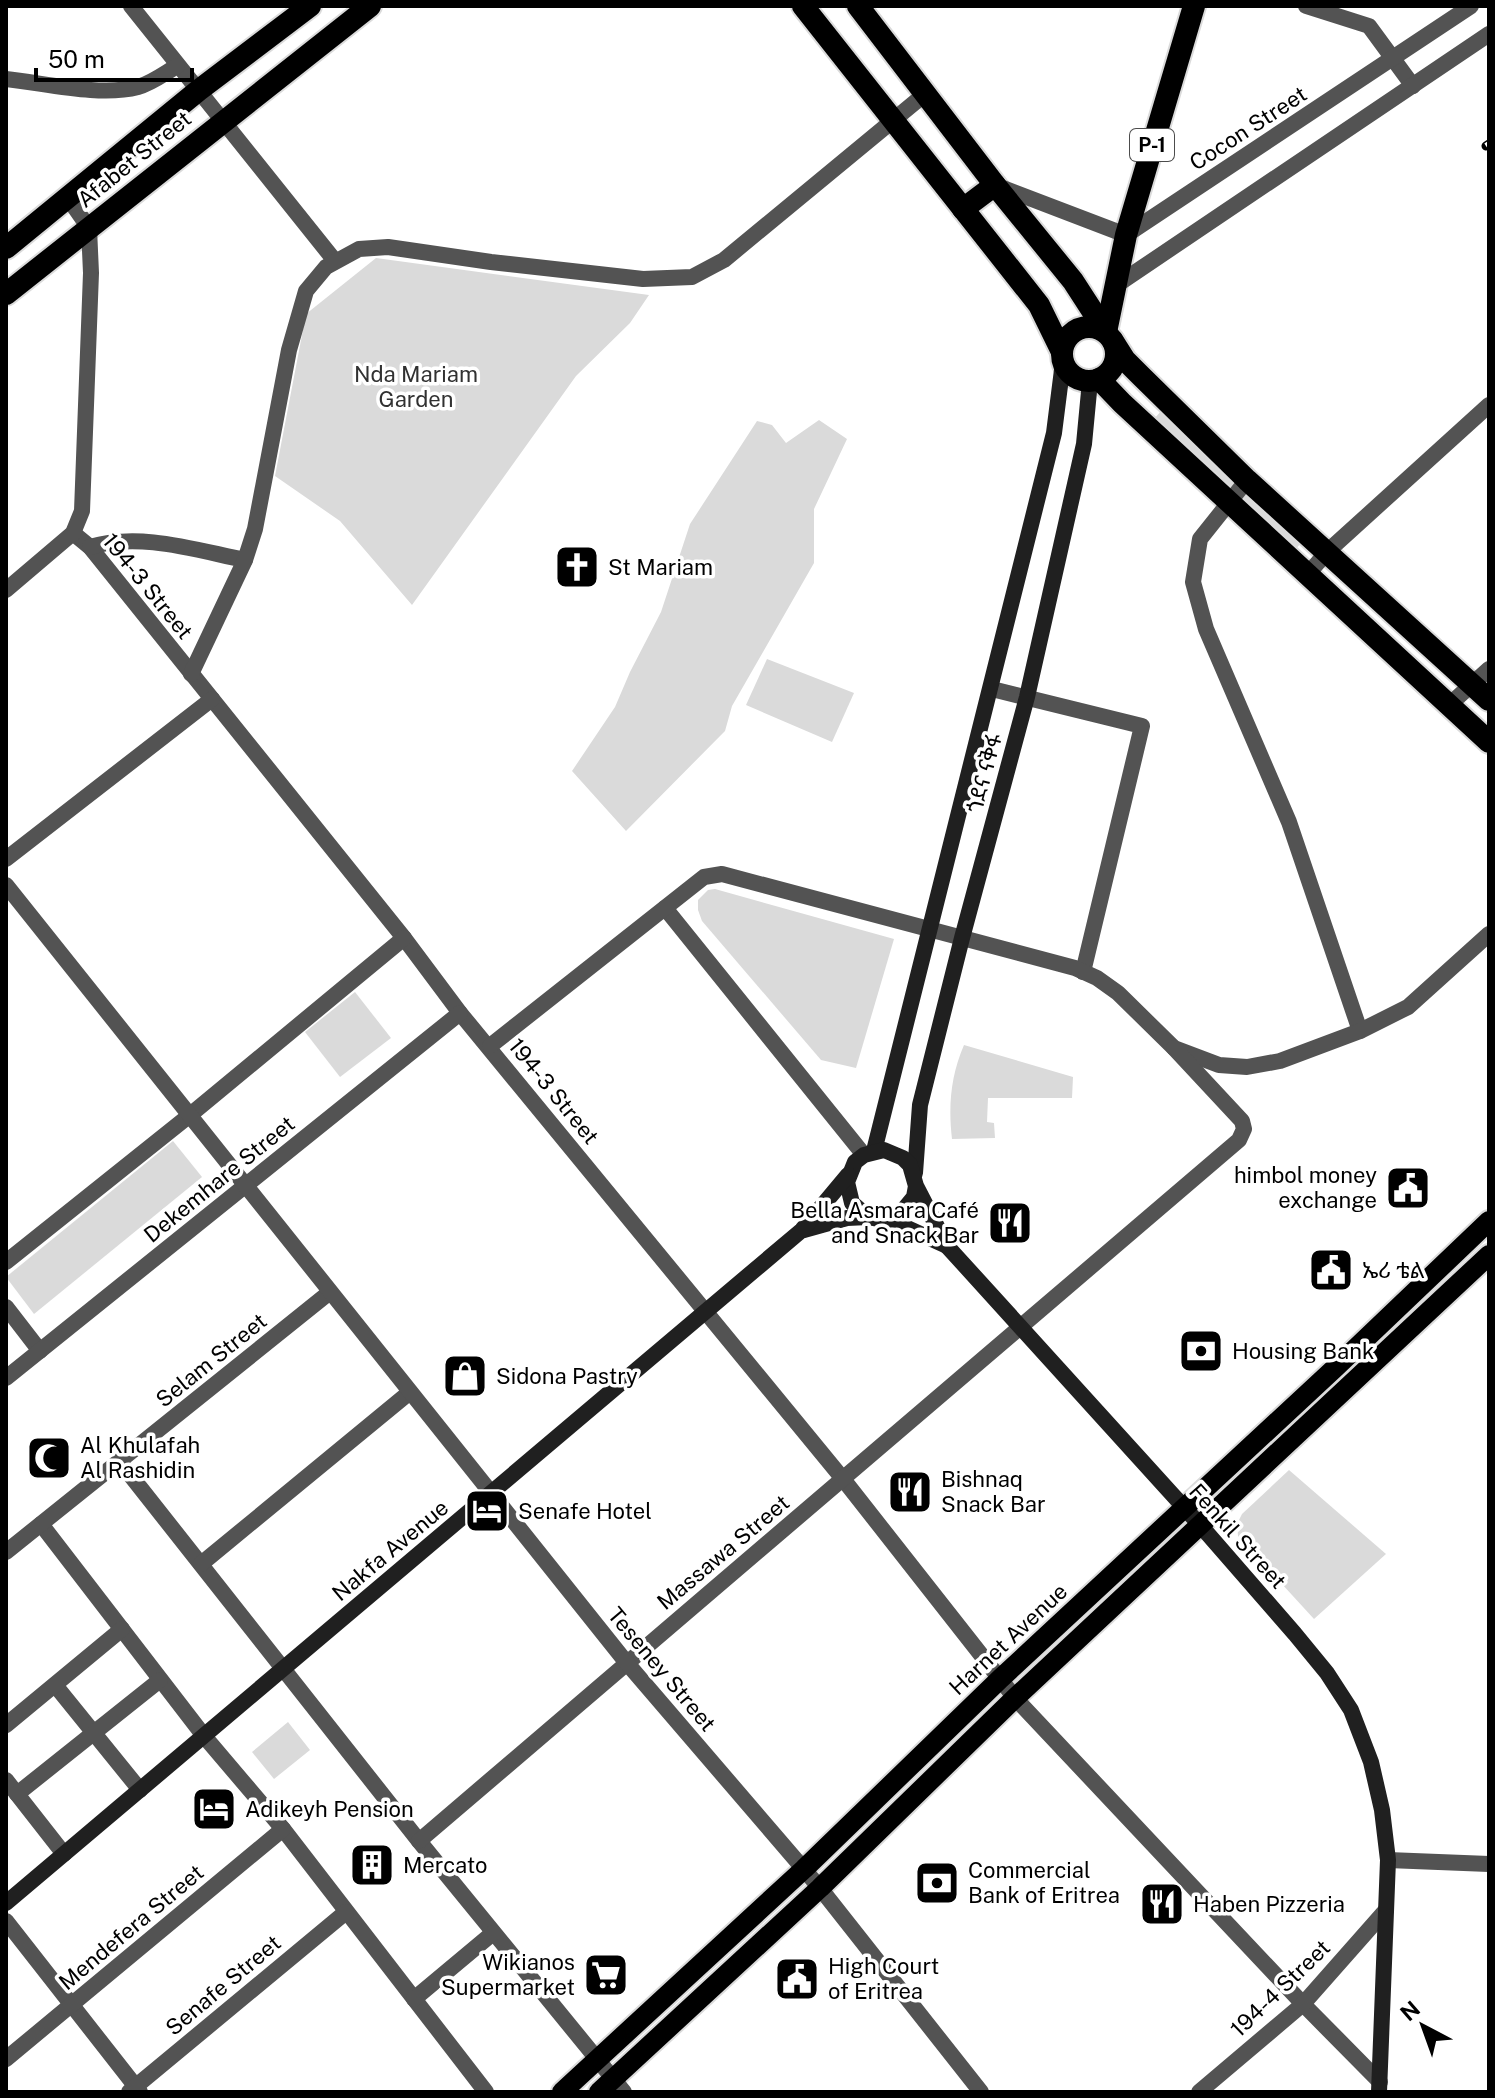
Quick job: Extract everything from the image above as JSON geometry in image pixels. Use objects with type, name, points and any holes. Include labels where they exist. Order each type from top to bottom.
[{"type":"highway","name":"Afabet Street","points":[[6,248],[199,90],[310,6]]},
{"type":"highway","name":"Afabet Street","points":[[6,294],[370,6]]},
{"type":"highway","points":[[803,6],[1039,305],[1073,376],[1095,380],[1489,742]]},
{"type":"highway","points":[[858,6],[1073,281],[1125,360],[1247,480],[1480,692]]},
{"type":"highway","name":"P-1","points":[[1110,336],[1115,286],[1126,235],[1194,6]]},
{"type":"highway","points":[[963,209],[995,185]]},
{"type":"highway","points":[[1062,357],[1068,337],[1074,331],[1090,326],[1110,336],[1116,359],[1107,374],[1095,380]]},
{"type":"main road","name":"ጎደና ናቅፋ","points":[[869,1153],[992,689],[1054,433],[1062,357]]},
{"type":"main road","name":"ጎደና ናቅፋ","points":[[915,1180],[920,1105],[1027,697],[1084,444],[1095,380]]},
{"type":"main road","points":[[802,1230],[849,1172],[869,1153],[894,1152],[910,1165],[947,1246]]},
{"type":"main road","points":[[849,1172],[848,1193],[852,1203],[873,1218],[905,1227],[947,1246]]},
{"type":"main road","points":[[802,1230],[847,1218],[889,1219],[908,1207],[915,1180]]},
{"type":"main road","name":"Harnet Avenue","points":[[562,2092],[804,1869],[1000,1679],[1489,1221]]},
{"type":"main road","name":"Nakfa Avenue","points":[[6,1903],[802,1230]]},
{"type":"main road","name":"Fenkil Street","points":[[947,1246],[1201,1526],[1327,1673],[1351,1710],[1371,1762],[1382,1810],[1388,1860],[1380,2087]]},
{"type":"main road","points":[[612,2088],[1015,1698],[1489,1255]]},
{"type":"street","points":[[131,6],[335,261]]},
{"type":"street","points":[[1306,6],[1369,26],[1413,86]]},
{"type":"street","name":"Cocon Street","points":[[1126,235],[1471,6]]},
{"type":"street","points":[[1115,286],[1489,34]]},
{"type":"street","points":[[6,79],[106,90],[128,89],[142,86],[177,66]]},
{"type":"street","points":[[191,674],[245,560],[255,529],[289,350],[306,291],[316,277],[335,261],[359,249],[388,247],[643,279],[692,277],[724,260],[925,94]]},
{"type":"street","points":[[995,185],[1126,235]]},
{"type":"street","points":[[6,590],[73,533],[82,511],[91,273],[89,228],[68,198]]},
{"type":"street","points":[[1307,575],[1328,551],[1489,405]]},
{"type":"street","points":[[1247,480],[1200,539],[1193,582],[1206,629],[1289,822],[1360,1031]]},
{"type":"street","name":"194-3 Street","points":[[73,533],[90,547],[404,938],[460,1013],[843,1479],[1015,1698],[1380,2087]]},
{"type":"street","points":[[90,547],[111,541],[136,540],[245,560]]},
{"type":"street","points":[[1448,706],[1480,692],[1489,669]]},
{"type":"street","points":[[992,689],[1142,726],[1083,972]]},
{"type":"street","points":[[6,859],[212,699]]},
{"type":"street","points":[[490,1046],[704,877],[722,874],[1083,972],[1118,993],[1174,1048],[1219,1065],[1247,1067],[1280,1061],[1360,1031],[1408,1007],[1489,934]]},
{"type":"street","name":"Teseney Street","points":[[6,885],[626,1662],[820,1888],[981,2092]]},
{"type":"street","points":[[665,908],[869,1153]]},
{"type":"street","points":[[6,1262],[404,938]]},
{"type":"street","name":"Dekemhare Street","points":[[6,1378],[460,1013]]},
{"type":"street","name":"Massawa Street","points":[[419,1841],[1239,1140],[1244,1129],[1242,1121],[1174,1048]]},
{"type":"street","name":"Selam Street","points":[[6,1552],[330,1292]]},
{"type":"street","points":[[6,1307],[40,1351]]},
{"type":"street","points":[[201,1564],[410,1392]]},
{"type":"street","points":[[120,1462],[419,1841],[598,2059],[612,2088]]},
{"type":"street","points":[[41,1524],[160,1680],[283,1829],[486,2092]]},
{"type":"street","points":[[6,1725],[122,1629]]},
{"type":"street","points":[[17,1794],[160,1680]]},
{"type":"street","points":[[55,1685],[140,1790]]},
{"type":"street","points":[[6,1780],[64,1854]]},
{"type":"street","name":"Mendefera Street","points":[[6,2059],[283,1829]]},
{"type":"street","points":[[1388,1860],[1489,1864]]},
{"type":"street","name":"194-4 Street","points":[[1199,2092],[1303,2004],[1386,1910]]},
{"type":"street","name":"Senafe Street","points":[[135,2090],[346,1912]]},
{"type":"street","points":[[6,1921],[135,2090]]},
{"type":"street","points":[[414,1999],[493,1933]]},
{"type":"green space","name":"Nda Mariam Garden","points":[[376,258],[649,295],[630,323],[576,376],[412,605],[340,521],[275,476],[306,314]]},
{"type":"green space","points":[[1162,410],[1301,543],[1294,551],[1154,419]]},
{"type":"green space","points":[[819,420],[847,439],[814,509],[814,563],[732,706],[725,731],[626,831],[572,771],[615,707],[661,612],[690,524],[757,421],[772,425],[786,443]]},
{"type":"green space","points":[[767,659],[854,693],[832,742],[746,705]]},
{"type":"green space","points":[[715,889],[894,939],[856,1068],[821,1060],[702,921],[698,900],[708,890]]},
{"type":"green space","points":[[355,992],[391,1038],[340,1077],[305,1032]]},
{"type":"green space","points":[[964,1045],[1073,1077],[1072,1098],[988,1098],[987,1122],[994,1123],[995,1138],[952,1139],[952,1090]]},
{"type":"green space","points":[[173,1141],[202,1177],[34,1314],[6,1277]]},
{"type":"green space","points":[[1289,1470],[1386,1554],[1314,1619],[1238,1536],[1237,1524],[1242,1514]]},
{"type":"green space","points":[[288,1722],[310,1750],[274,1779],[252,1752]]},
{"type":"place","name":"St Mariam","points":[[577,567]]},
{"type":"place","name":"himbol money exchange","points":[[1408,1188]]},
{"type":"place","name":"Bella Asmara Café and Snack Bar","points":[[1010,1223]]},
{"type":"place","name":"ኤሪ ቴል","points":[[1331,1270]]},
{"type":"place","name":"Housing Bank","points":[[1201,1351]]},
{"type":"place","name":"Sidona Pastry","points":[[465,1376]]},
{"type":"place","name":"Al Khulafah Al Rashidin","points":[[49,1458]]},
{"type":"place","name":"Bishnaq Snack Bar","points":[[910,1492]]},
{"type":"place","name":"Senafe Hotel","points":[[487,1511]]},
{"type":"place","name":"Adikeyh Pension","points":[[214,1809]]},
{"type":"place","name":"Mercato","points":[[372,1865]]},
{"type":"place","name":"Commercial Bank of Eritrea","points":[[937,1883]]},
{"type":"place","name":"Haben Pizzeria","points":[[1162,1904]]},
{"type":"place","name":"Wikianos Supermarket","points":[[606,1975]]},
{"type":"place","name":"High Court of Eritrea","points":[[797,1979]]}]
